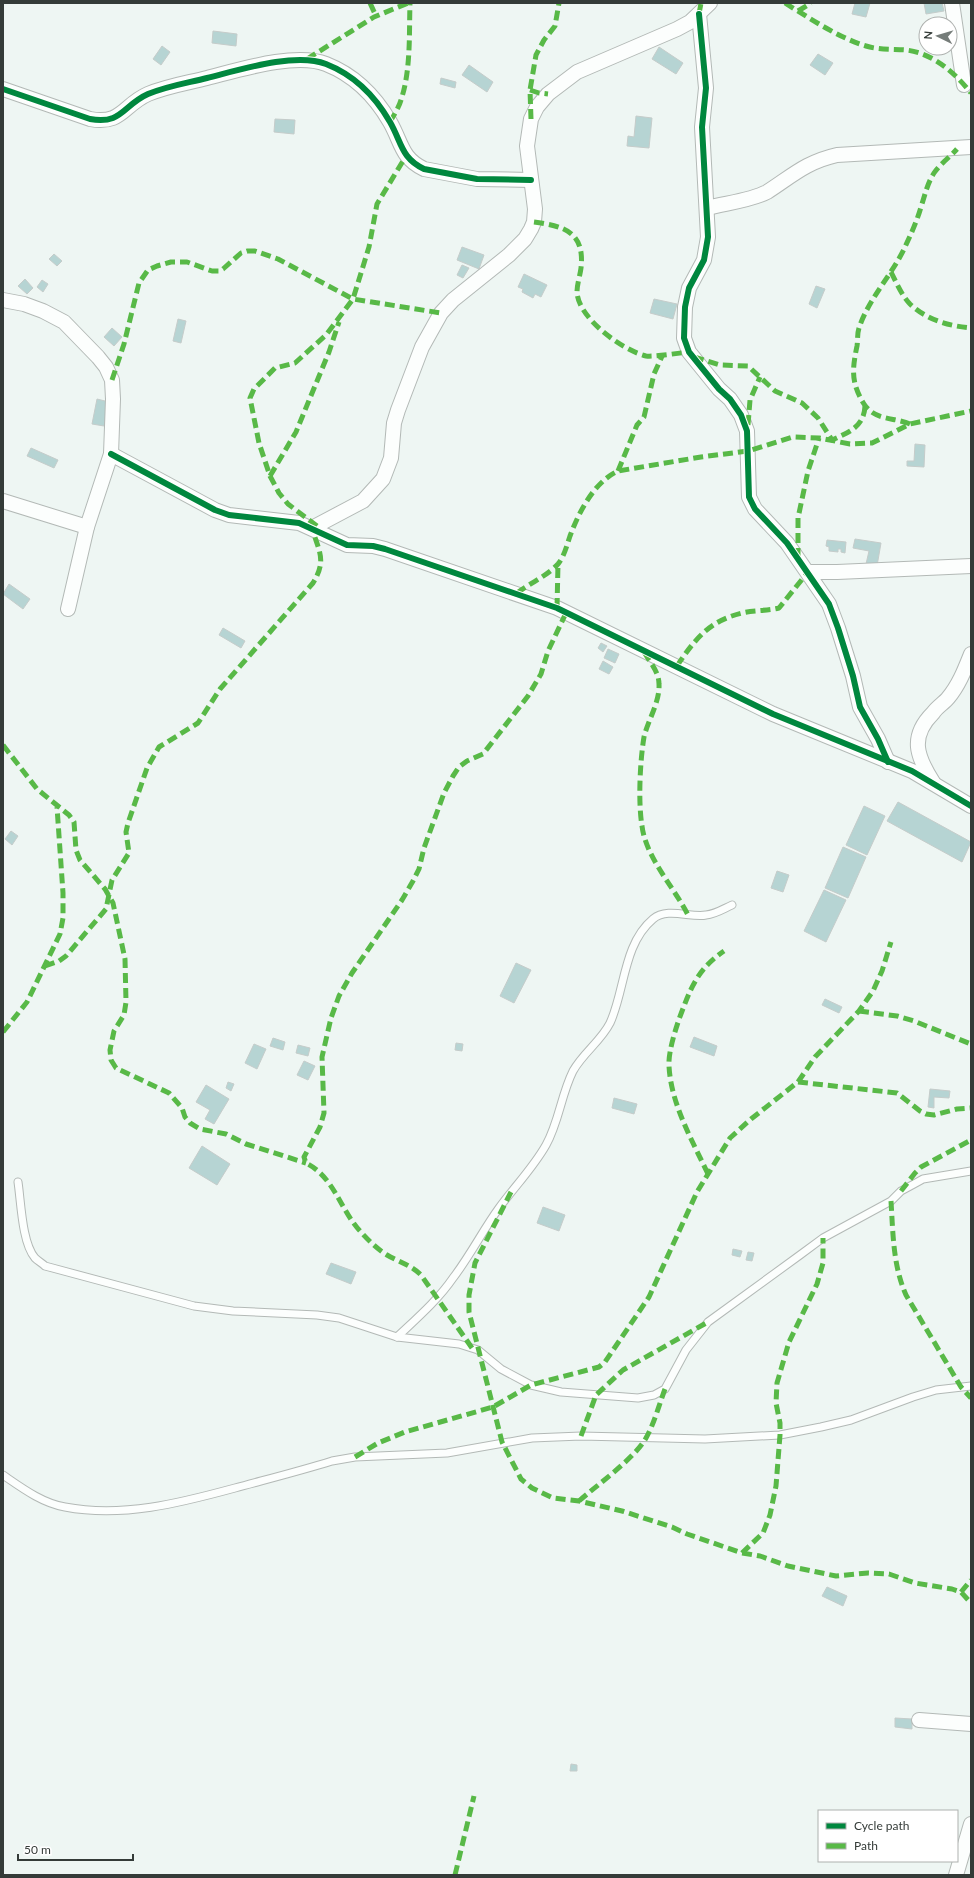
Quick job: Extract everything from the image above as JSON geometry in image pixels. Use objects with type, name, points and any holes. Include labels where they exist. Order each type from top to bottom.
[{"type":"street","points":[[312,528],[363,501],[383,479],[391,458],[394,424],[398,410],[422,347],[441,313],[453,300],[509,255],[525,240],[534,222],[535,209],[527,146],[531,119],[537,107],[548,94],[577,72],[677,29],[690,22],[710,3]]},
{"type":"street","points":[[952,3],[964,85]]},
{"type":"street","points":[[699,14],[706,88],[702,127],[708,237],[704,260],[689,288],[684,307],[684,338],[689,352],[719,390],[730,399],[745,423],[748,442],[749,497],[755,509],[787,543],[829,604],[854,676],[860,707],[878,739],[888,762]]},
{"type":"street","points":[[3,89],[90,119],[102,121],[110,120],[147,95],[168,88],[264,64],[305,60],[324,63],[350,77],[368,91],[390,122],[406,156],[417,166],[424,169],[477,179],[531,180]]},
{"type":"street","points":[[707,208],[766,192],[794,173],[822,158],[837,155],[971,147]]},
{"type":"street","points":[[3,300],[31,306],[64,322],[106,367],[112,380],[113,399],[111,454],[87,527],[68,609]]},
{"type":"street","points":[[111,454],[215,510],[229,515],[284,520],[312,528],[347,545],[366,545],[385,549],[550,605],[773,714],[912,771],[971,806]]},
{"type":"street","points":[[3,501],[87,527]]},
{"type":"street","points":[[808,572],[971,566]]},
{"type":"street","points":[[935,784],[922,764],[918,753],[917,744],[921,732],[931,714],[949,698],[963,674],[971,654]]},
{"type":"street","points":[[919,1720],[971,1724]]},
{"type":"street","points":[[956,1875],[971,1824]]},
{"type":"lane","points":[[397,1337],[453,1279],[498,1209],[538,1158],[547,1144],[556,1124],[567,1084],[574,1070],[610,1023],[631,954],[646,927],[658,915],[675,914],[705,916],[717,913],[732,905]]},
{"type":"lane","points":[[18,1182],[23,1221],[29,1246],[35,1258],[45,1266],[194,1306],[233,1311],[338,1318],[397,1337],[452,1343],[472,1348],[501,1369],[531,1385],[561,1392],[638,1398],[654,1395],[665,1389],[686,1350],[708,1322],[800,1254],[824,1238],[891,1201],[901,1191],[923,1179],[971,1171]]},
{"type":"lane","points":[[3,1475],[45,1500],[64,1507],[104,1511],[132,1510],[183,1502],[332,1461],[355,1457],[447,1453],[532,1438],[581,1436],[705,1439],[780,1435],[821,1428],[851,1420],[936,1390],[971,1386]]},
{"type":"building","points":[[855,3],[870,3],[866,17],[852,14]]},
{"type":"building","points":[[924,3],[942,3],[944,11],[926,14]]},
{"type":"building","points":[[213,31],[237,34],[236,46],[212,43]]},
{"type":"building","points":[[162,46],[170,52],[161,65],[153,59]]},
{"type":"building","points":[[659,47],[683,63],[676,74],[652,59]]},
{"type":"building","points":[[818,54],[833,63],[825,75],[810,65]]},
{"type":"building","points":[[469,65],[493,82],[487,92],[462,75]]},
{"type":"building","points":[[441,78],[456,82],[455,88],[440,84]]},
{"type":"building","points":[[636,116],[652,118],[649,148],[627,146],[628,136],[634,137]]},
{"type":"building","points":[[275,119],[295,120],[294,134],[274,132]]},
{"type":"building","points":[[462,247],[484,255],[479,269],[457,260]]},
{"type":"building","points":[[54,254],[62,261],[57,266],[49,259]]},
{"type":"building","points":[[462,265],[469,268],[463,278],[457,275]]},
{"type":"building","points":[[524,274],[547,285],[541,297],[535,294],[533,298],[522,292],[523,289],[518,287]]},
{"type":"building","points":[[25,279],[33,288],[27,294],[18,286]]},
{"type":"building","points":[[42,280],[48,284],[43,292],[37,287]]},
{"type":"building","points":[[816,286],[825,289],[817,308],[809,304]]},
{"type":"building","points":[[654,299],[677,304],[673,319],[650,313]]},
{"type":"building","points":[[178,319],[186,321],[181,343],[173,341]]},
{"type":"building","points":[[112,328],[122,337],[114,346],[104,337]]},
{"type":"building","points":[[97,399],[109,402],[104,426],[92,424]]},
{"type":"building","points":[[915,444],[925,445],[924,467],[907,466],[907,461],[914,461]]},
{"type":"building","points":[[31,448],[58,460],[54,468],[27,456]]},
{"type":"building","points":[[855,539],[881,543],[877,566],[866,564],[869,551],[853,548]]},
{"type":"building","points":[[827,540],[846,542],[845,553],[841,552],[841,549],[838,549],[838,552],[829,551],[829,547],[826,546]]},
{"type":"building","points":[[9,584],[30,599],[23,609],[3,594]]},
{"type":"building","points":[[223,628],[245,641],[241,648],[219,635]]},
{"type":"building","points":[[601,643],[607,646],[603,652],[598,648]]},
{"type":"building","points":[[608,649],[619,654],[615,663],[604,658]]},
{"type":"building","points":[[603,661],[613,667],[609,674],[599,669]]},
{"type":"building","points":[[898,802],[971,842],[962,862],[887,821]]},
{"type":"building","points":[[864,806],[885,816],[867,855],[846,845]]},
{"type":"building","points":[[11,831],[18,836],[12,845],[5,839]]},
{"type":"building","points":[[843,847],[866,857],[848,898],[825,888]]},
{"type":"building","points":[[777,871],[789,875],[783,892],[771,888]]},
{"type":"building","points":[[824,890],[846,900],[826,942],[804,931]]},
{"type":"building","points":[[516,963],[531,970],[514,1003],[500,996]]},
{"type":"building","points":[[825,999],[842,1007],[839,1013],[822,1005]]},
{"type":"building","points":[[694,1037],[717,1046],[714,1056],[690,1047]]},
{"type":"building","points":[[273,1038],[285,1042],[283,1050],[270,1046]]},
{"type":"building","points":[[456,1043],[463,1044],[462,1051],[455,1050]]},
{"type":"building","points":[[254,1044],[266,1049],[257,1069],[245,1063]]},
{"type":"building","points":[[298,1045],[310,1048],[308,1056],[296,1053]]},
{"type":"building","points":[[304,1061],[315,1066],[308,1080],[297,1075]]},
{"type":"building","points":[[228,1082],[234,1084],[231,1091],[226,1088]]},
{"type":"building","points":[[206,1085],[229,1099],[214,1124],[205,1119],[210,1110],[196,1102]]},
{"type":"building","points":[[930,1089],[950,1091],[949,1098],[934,1097],[934,1108],[928,1107]]},
{"type":"building","points":[[614,1098],[637,1104],[634,1114],[612,1108]]},
{"type":"building","points":[[202,1146],[230,1164],[217,1185],[189,1168]]},
{"type":"building","points":[[543,1207],[565,1215],[559,1231],[537,1223]]},
{"type":"building","points":[[733,1249],[742,1251],[740,1257],[732,1255]]},
{"type":"building","points":[[748,1252],[754,1253],[752,1261],[746,1260]]},
{"type":"building","points":[[331,1263],[356,1272],[351,1284],[326,1274]]},
{"type":"building","points":[[827,1587],[847,1596],[843,1606],[822,1596]]},
{"type":"building","points":[[895,1718],[912,1719],[912,1729],[895,1727]]},
{"type":"building","points":[[571,1764],[577,1765],[577,1771],[570,1771]]},
{"type":"marked path","points":[[370,3],[376,16]]},
{"type":"marked path","points":[[307,59],[374,17],[408,3]]},
{"type":"marked path","points":[[390,122],[400,103],[406,77],[409,52],[410,3]]},
{"type":"marked path","points":[[531,119],[530,90],[536,55],[544,40],[555,26],[559,3]]},
{"type":"marked path","points":[[699,14],[701,3]]},
{"type":"marked path","points":[[785,3],[824,27],[855,42],[881,49],[906,50],[925,55],[951,71],[971,93]]},
{"type":"marked path","points":[[798,11],[811,3]]},
{"type":"marked path","points":[[530,90],[548,94]]},
{"type":"marked path","points":[[910,424],[879,416],[868,409],[864,404],[857,389],[854,376],[854,362],[858,332],[863,317],[905,247],[916,222],[926,190],[934,173],[957,149]]},
{"type":"marked path","points":[[317,526],[288,504],[279,493],[270,476],[259,443],[250,398],[254,389],[275,368],[295,363],[326,335],[353,299],[369,247],[377,204],[406,156]]},
{"type":"marked path","points":[[534,222],[563,229],[576,239],[580,246],[581,256],[581,268],[577,289],[579,302],[585,312],[603,332],[625,347],[646,356],[689,352]]},
{"type":"marked path","points":[[112,380],[124,344],[139,283],[148,270],[171,262],[187,262],[212,271],[219,271],[241,253],[255,251],[278,259],[353,299],[441,313]]},
{"type":"marked path","points":[[891,272],[904,297],[917,310],[931,318],[947,324],[971,328]]},
{"type":"marked path","points":[[270,476],[296,432],[329,352],[339,322]]},
{"type":"marked path","points":[[618,471],[637,425],[644,417],[654,374],[663,354]]},
{"type":"marked path","points":[[694,357],[720,365],[748,366],[775,391],[802,403],[818,418],[832,440],[850,431],[859,424],[862,419],[865,406]]},
{"type":"marked path","points":[[748,425],[750,400],[760,377]]},
{"type":"marked path","points":[[517,593],[549,572],[558,564],[564,554],[578,517],[588,499],[602,482],[618,471],[701,457],[748,451],[793,437],[819,438],[850,444],[872,443],[910,424],[971,411]]},
{"type":"marked path","points":[[798,558],[798,518],[808,471],[819,438]]},
{"type":"marked path","points":[[45,966],[59,961],[66,956],[106,909],[112,880],[129,853],[126,832],[128,823],[147,768],[159,747],[198,723],[220,689],[313,583],[320,568],[321,562],[312,528]]},
{"type":"marked path","points":[[557,608],[558,564]]},
{"type":"marked path","points":[[677,666],[697,639],[720,621],[730,616],[751,611],[779,608],[808,572]]},
{"type":"marked path","points":[[472,1348],[421,1275],[409,1266],[383,1253],[369,1241],[353,1222],[330,1185],[316,1169],[306,1163],[304,1157],[320,1127],[324,1113],[322,1057],[331,1018],[339,996],[352,973],[402,900],[413,881],[419,869],[424,848],[444,793],[453,776],[459,767],[467,761],[483,754],[528,696],[541,674],[548,651],[566,613]]},
{"type":"marked path","points":[[644,652],[656,671],[659,680],[659,691],[644,737],[640,794],[642,826],[649,849],[655,861],[688,915]]},
{"type":"marked path","points":[[3,745],[37,789],[69,815],[74,822],[76,850],[80,860],[105,889],[113,903],[125,959],[126,1002],[124,1015],[114,1031],[110,1050],[111,1060],[116,1068],[169,1093],[182,1108],[185,1117],[190,1123],[200,1129],[226,1134],[246,1144],[306,1163]]},
{"type":"marked path","points":[[3,1032],[27,1002],[60,934],[63,918],[63,893],[57,807]]},
{"type":"marked path","points":[[355,1457],[378,1443],[405,1432],[493,1407],[531,1385],[599,1367],[605,1362],[649,1297],[697,1192],[730,1138],[751,1119],[798,1082],[815,1057],[859,1011],[873,991],[882,971],[891,942]]},
{"type":"marked path","points":[[708,1174],[683,1122],[678,1108],[671,1080],[669,1059],[676,1027],[691,989],[704,969],[724,951]]},
{"type":"marked path","points":[[859,1011],[897,1016],[914,1021],[971,1044]]},
{"type":"marked path","points":[[798,1082],[897,1093],[926,1114],[934,1115],[957,1109],[971,1108]]},
{"type":"marked path","points":[[901,1191],[921,1167],[971,1140]]},
{"type":"marked path","points":[[511,1192],[475,1263],[469,1295],[469,1312],[502,1442],[521,1479],[532,1488],[553,1498],[579,1501],[622,1511],[672,1527],[687,1534],[742,1553],[760,1556],[788,1566],[836,1576],[868,1573],[889,1574],[915,1583],[952,1589],[961,1592],[971,1603]]},
{"type":"marked path","points":[[891,1201],[896,1261],[898,1273],[906,1295],[961,1387],[971,1398]]},
{"type":"marked path","points":[[742,1553],[763,1533],[770,1515],[776,1486],[780,1435],[780,1423],[776,1403],[777,1383],[789,1342],[817,1284],[823,1263],[823,1238]]},
{"type":"marked path","points":[[581,1436],[596,1395],[623,1370],[708,1322]]},
{"type":"marked path","points":[[579,1501],[625,1463],[641,1446],[652,1427],[665,1389]]},
{"type":"marked path","points":[[961,1592],[971,1580]]},
{"type":"marked path","points":[[455,1875],[474,1796]]},
{"type":"cycle path","points":[[699,14],[706,88],[702,127],[708,237],[704,260],[689,288],[685,307],[684,338],[689,352],[719,389],[730,399],[741,415],[747,431],[749,497],[755,509],[787,543],[829,604],[853,676],[860,707],[878,739],[888,762]]},
{"type":"cycle path","points":[[3,89],[90,119],[101,120],[116,117],[140,98],[155,91],[251,67],[283,61],[313,61],[326,64],[346,74],[371,95],[390,122],[406,155],[416,165],[424,169],[477,179],[531,180]]},
{"type":"cycle path","points":[[111,454],[215,510],[229,515],[299,523],[347,545],[373,546],[385,549],[557,608],[773,714],[912,771],[971,806]]}]
